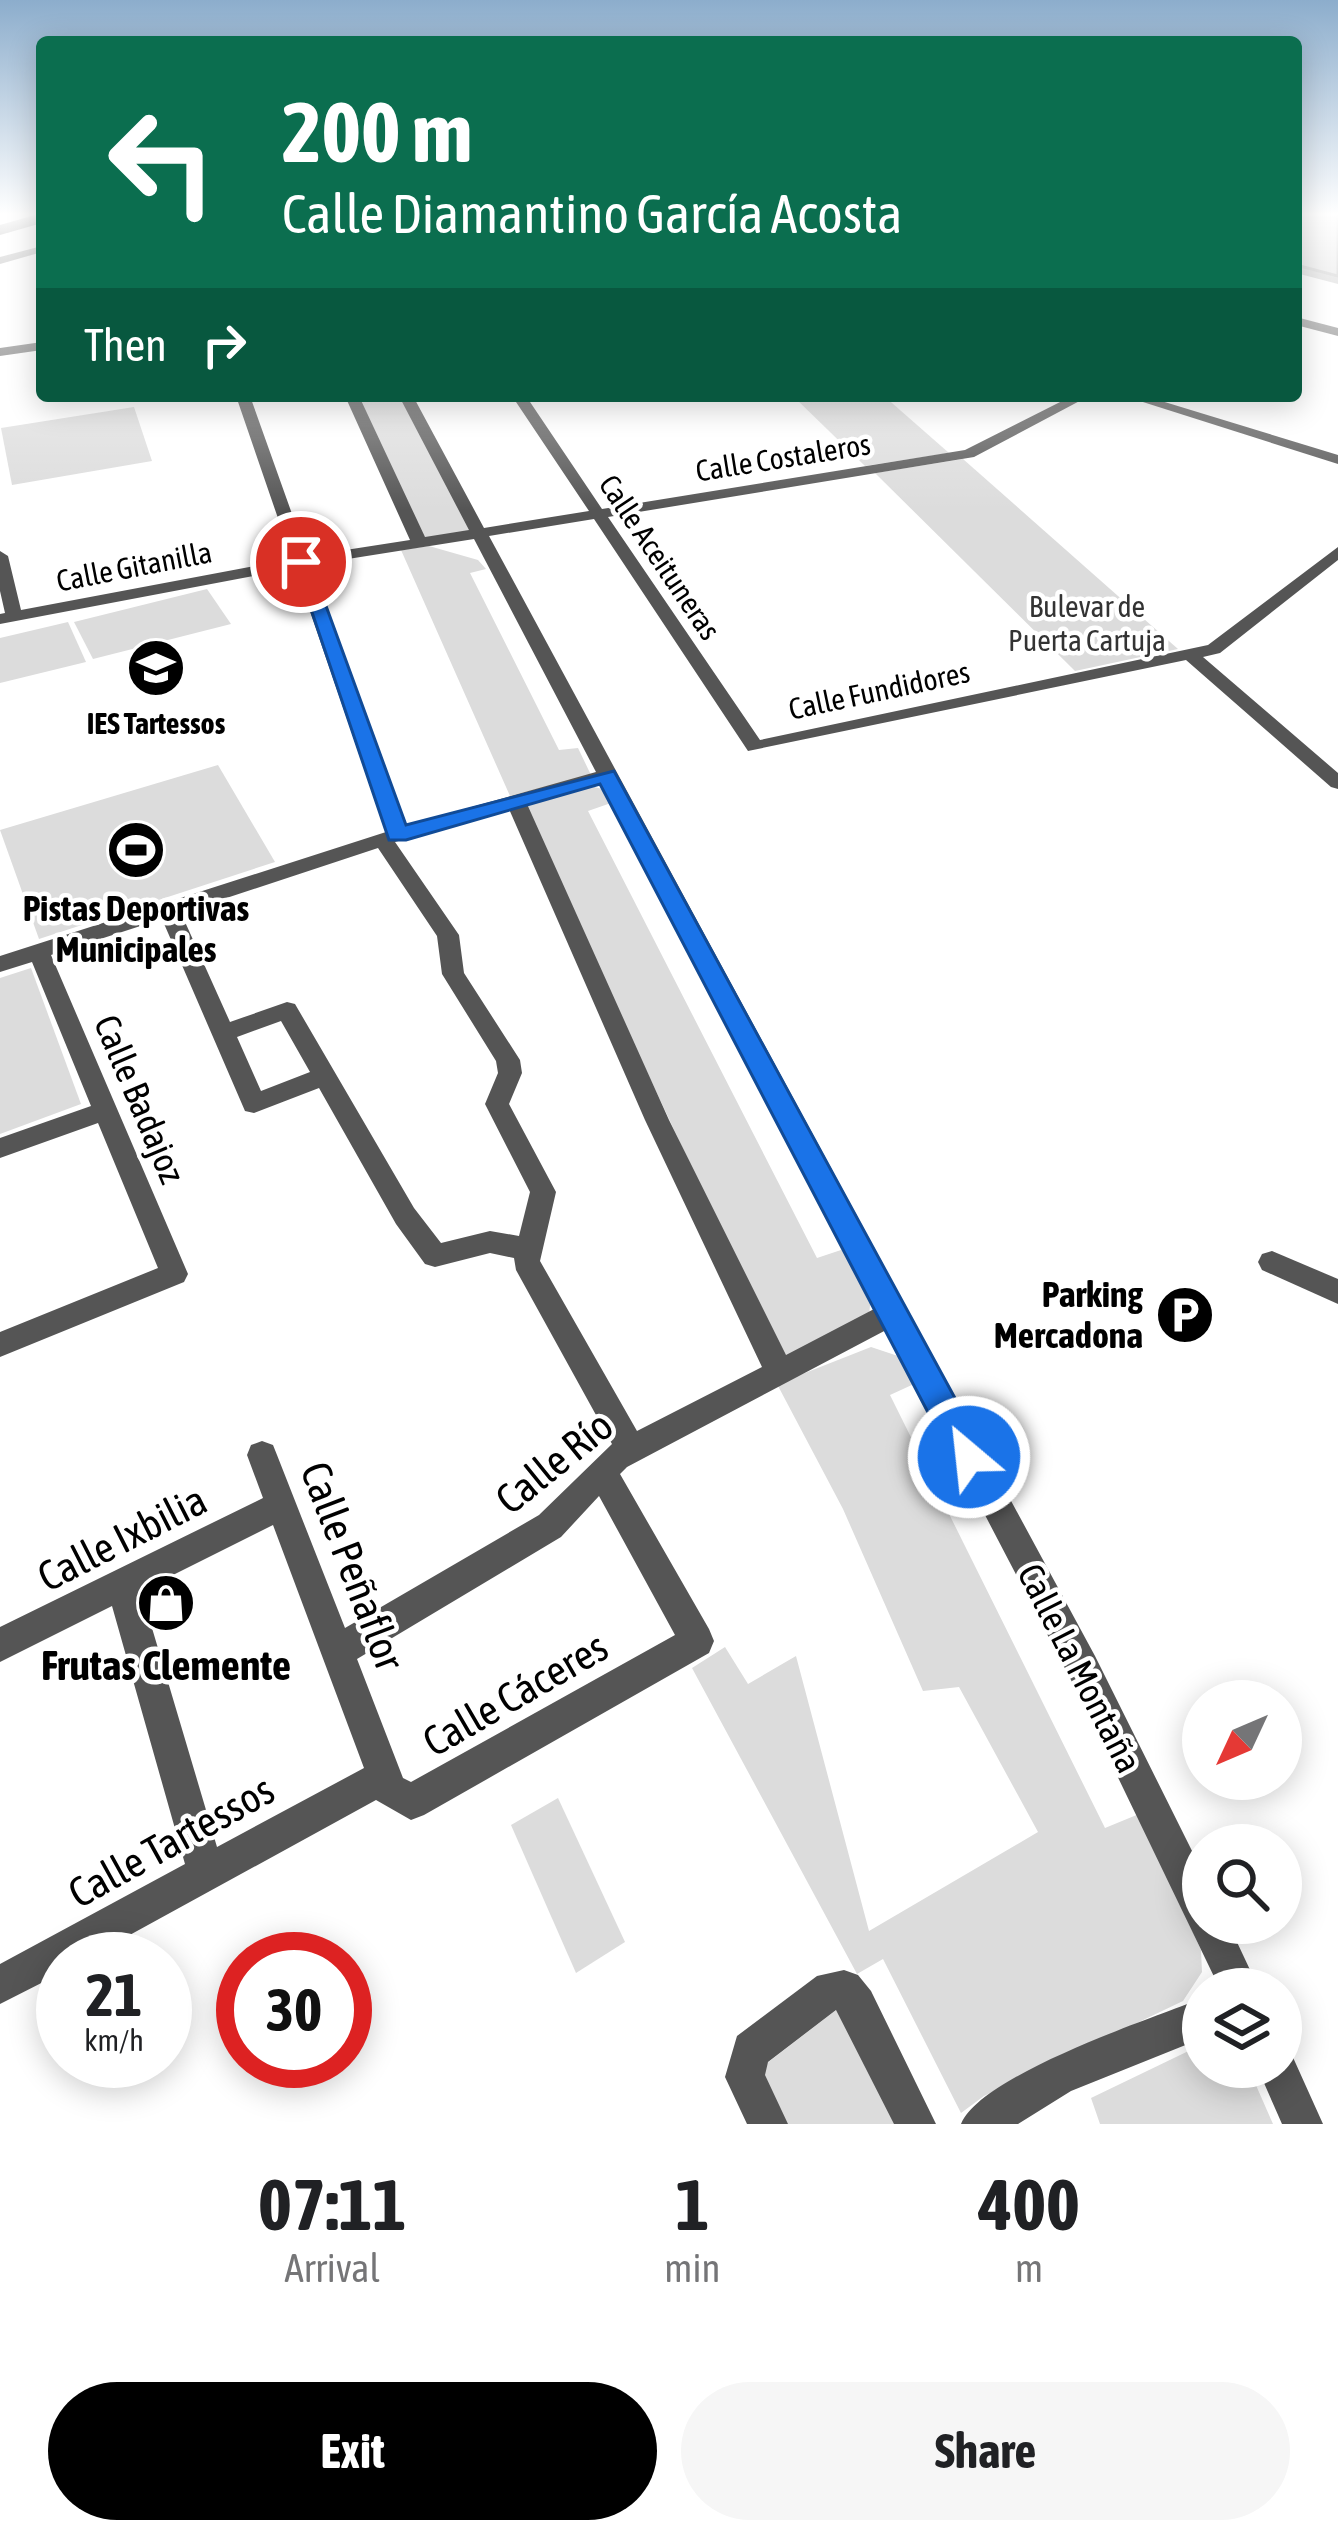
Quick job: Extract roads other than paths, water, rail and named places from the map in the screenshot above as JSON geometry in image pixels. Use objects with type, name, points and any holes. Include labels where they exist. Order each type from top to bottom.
[{"type":"street","points":[[1302,323],[1338,332]]},
{"type":"street","points":[[0,352],[36,347]]},
{"type":"street","points":[[245,402],[390,837],[448,935],[453,974],[508,1060],[510,1073],[497,1104],[543,1192],[526,1249],[529,1273],[631,1449]]},
{"type":"street","points":[[355,402],[425,543],[498,567]]},
{"type":"street","name":"Calle La Montaña","points":[[409,402],[1083,1668],[1182,1870]]},
{"type":"street","name":"Calle Aceituneras","points":[[523,402],[755,748]]},
{"type":"street","name":"Calle Costaleros","points":[[425,543],[968,454],[1070,402]]},
{"type":"street","points":[[1150,402],[1338,460]]},
{"type":"street","name":"Calle Gitanilla","points":[[7,618],[425,543]]},
{"type":"street","name":"Calle Fundidores","points":[[755,748],[1192,655],[1227,641],[1338,553]]},
{"type":"street","points":[[0,556],[7,618]]},
{"type":"street","points":[[1192,655],[1338,784]]},
{"type":"street","points":[[0,964],[390,837],[607,775]]},
{"type":"street","points":[[515,800],[656,1120],[779,1371]]},
{"type":"street","points":[[169,909],[254,1104],[323,1077]]},
{"type":"street","name":"Calle Badajoz","points":[[0,1345],[174,1274],[39,952]]},
{"type":"street","points":[[224,1033],[287,1010],[429,1251],[443,1257],[490,1242],[526,1249]]},
{"type":"street","points":[[0,1148],[106,1110]]},
{"type":"street","points":[[1272,1262],[1338,1292]]},
{"type":"street","name":"Calle Río","points":[[338,1651],[550,1526],[602,1471],[631,1449],[892,1314]]},
{"type":"street","name":"Calle Peñaflor","points":[[262,1455],[385,1777]]},
{"type":"street","name":"Calle Cáceres","points":[[385,1777],[399,1799],[424,1798],[697,1641],[602,1471]]},
{"type":"street","name":"Calle Ixbilia","points":[[0,1645],[281,1504]]},
{"type":"street","points":[[123,1586],[206,1872]]},
{"type":"street","name":"Calle Tartessos","points":[[0,1985],[385,1777]]},
{"type":"street","points":[[768,2124],[744,2064],[751,2050],[831,1990],[844,1990],[857,2005],[916,2124]]},
{"type":"street","points":[[981,2124],[1058,2076],[1182,2026]]},
{"type":"street","points":[[1287,2088],[1303,2124]]},
{"type":"place","name":"IES Tartessos","points":[[156,668]]},
{"type":"place","name":"Pistas Deportivas Municipales","points":[[136,850]]},
{"type":"place","name":"Parking Mercadona","points":[[1185,1315]]},
{"type":"place","name":"Frutas Clemente","points":[[166,1603]]},
{"type":"park label","name":"Bulevar de Puerta Cartuja","points":[[1087,623]]}]
